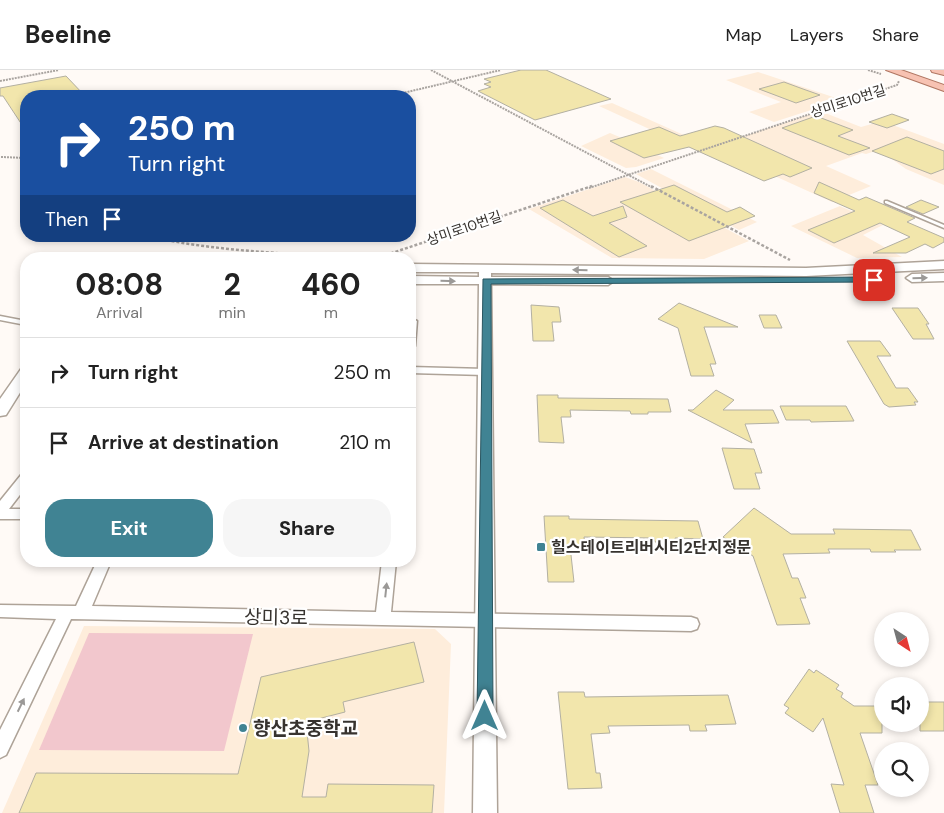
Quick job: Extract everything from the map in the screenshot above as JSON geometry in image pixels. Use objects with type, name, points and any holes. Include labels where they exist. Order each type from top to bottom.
[{"type":"main road","points":[[891,70],[944,88]]},
{"type":"main road","points":[[898,70],[944,83]]},
{"type":"main road","points":[[917,70],[944,78]]},
{"type":"main road","points":[[936,70],[944,72]]},
{"type":"street","points":[[416,280],[485,275],[806,272],[944,265]]},
{"type":"street","points":[[416,269],[485,275],[826,282],[944,277]]},
{"type":"street","points":[[485,275],[485,813]]},
{"type":"street","points":[[416,370],[485,372]]},
{"type":"street","points":[[0,410],[20,381]]},
{"type":"street","points":[[0,512],[20,486]]},
{"type":"street","points":[[0,512],[20,514]]},
{"type":"street","points":[[0,749],[101,567]]},
{"type":"street","points":[[383,619],[388,567]]},
{"type":"street","name":"상미3로","points":[[0,611],[691,624]]},
{"type":"lane","points":[[886,202],[944,227]]},
{"type":"lane","points":[[0,318],[20,322]]},
{"type":"path","points":[[0,81],[59,70]]},
{"type":"path","points":[[431,70],[785,257],[806,272]]},
{"type":"path","points":[[415,90],[501,70]]},
{"type":"path","name":"상미로10번길","points":[[394,252],[897,85]]},
{"type":"path","points":[[1,157],[20,158]]},
{"type":"path","name":"상미로10번길","points":[[172,242],[259,252]]},
{"type":"shaded area","points":[[758,72],[842,100],[774,122],[749,112],[781,102],[726,80]]},
{"type":"shaded area","points":[[612,103],[705,145],[693,149],[599,106]]},
{"type":"shaded area","points":[[820,111],[861,127],[882,121],[944,144],[944,185],[906,169],[879,150],[866,154],[862,153],[826,166],[871,186],[832,202],[711,147]]},
{"type":"shaded area","points":[[610,133],[664,158],[636,167],[626,168],[581,146]]},
{"type":"shaded area","points":[[651,169],[757,222],[739,230],[636,174]]},
{"type":"shaded area","points":[[625,177],[639,182],[749,241],[704,259],[612,258],[529,209]]},
{"type":"shaded area","points":[[840,206],[883,225],[863,235],[902,257],[857,258],[791,226]]},
{"type":"shaded area","name":"향산초중학교","points":[[84,626],[435,629],[451,644],[444,813],[2,813]]},
{"type":"shaded area","points":[[89,633],[253,634],[224,751],[39,750]]},
{"type":"building","points":[[521,70],[546,70],[611,99],[535,120],[478,91],[491,87],[484,84],[491,82],[484,79]]},
{"type":"building","points":[[66,76],[79,90],[20,90],[20,122],[3,96],[0,96],[0,88]]},
{"type":"building","points":[[784,82],[820,95],[796,103],[759,89]]},
{"type":"building","points":[[892,114],[909,120],[887,128],[869,122]]},
{"type":"building","points":[[816,116],[853,130],[838,136],[870,148],[849,155],[782,128]]},
{"type":"building","points":[[715,126],[724,128],[812,168],[790,177],[783,174],[764,181],[689,147],[644,158],[610,141],[659,127],[680,136]]},
{"type":"building","points":[[907,137],[944,151],[944,169],[931,174],[872,151]]},
{"type":"building","points":[[819,182],[859,200],[866,197],[915,218],[907,222],[944,238],[944,242],[933,248],[925,244],[906,253],[873,253],[910,237],[880,223],[834,243],[808,230],[855,211],[814,193]]},
{"type":"building","points":[[674,185],[727,212],[740,207],[755,216],[689,241],[620,202]]},
{"type":"building","points":[[563,200],[593,216],[623,206],[627,217],[609,223],[647,246],[619,257],[540,208]]},
{"type":"building","points":[[921,200],[939,207],[923,214],[906,207]]},
{"type":"building","points":[[679,303],[738,327],[704,327],[716,364],[710,364],[714,376],[691,376],[678,328],[658,319]]},
{"type":"building","points":[[531,305],[559,307],[561,322],[552,322],[554,341],[533,341]]},
{"type":"building","points":[[892,308],[918,308],[929,324],[926,324],[934,339],[913,339]]},
{"type":"building","points":[[759,315],[776,315],[782,328],[764,328]]},
{"type":"building","points":[[847,341],[880,341],[891,356],[877,356],[896,388],[908,388],[918,402],[914,402],[916,405],[889,407],[884,404]]},
{"type":"building","points":[[716,390],[734,400],[723,410],[773,410],[779,423],[745,424],[752,443],[688,410],[693,410]]},
{"type":"building","points":[[537,395],[558,395],[558,398],[668,399],[671,412],[631,414],[630,411],[570,410],[571,417],[561,417],[564,443],[539,442]]},
{"type":"building","points":[[780,406],[846,406],[854,421],[811,422],[810,420],[786,420]]},
{"type":"building","points":[[722,448],[754,449],[762,473],[755,473],[760,489],[734,489]]},
{"type":"building","points":[[754,508],[791,534],[835,534],[833,529],[911,530],[921,550],[871,552],[870,549],[828,549],[830,553],[783,554],[792,578],[798,578],[806,598],[800,598],[810,624],[777,625],[753,556],[723,537]]},
{"type":"building","points":[[544,516],[569,516],[569,519],[698,521],[703,539],[675,538],[676,542],[655,542],[654,538],[584,537],[585,546],[570,546],[574,582],[548,582]]},
{"type":"building","points":[[414,642],[424,682],[343,702],[345,712],[306,722],[309,751],[302,797],[326,797],[328,784],[434,785],[432,813],[19,813],[36,773],[238,774],[261,677]]},
{"type":"building","points":[[809,669],[814,673],[816,670],[839,685],[836,689],[843,693],[841,697],[854,706],[874,706],[874,732],[882,733],[860,733],[874,773],[874,785],[865,785],[874,813],[840,813],[831,784],[844,785],[823,718],[813,732],[785,713],[789,708],[784,705]]},
{"type":"building","points":[[558,692],[584,692],[585,697],[728,695],[736,724],[705,725],[707,731],[690,731],[689,725],[608,726],[610,733],[591,734],[596,773],[600,773],[602,788],[568,789]]},
{"type":"building","points":[[929,702],[944,702],[944,731],[929,731]]},
{"type":"place","name":"힐스테이트리버시티2단지정문","points":[[541,547]]},
{"type":"place","name":"향산초중학교","points":[[243,728]]},
{"type":"route","points":[[485,716],[486,281],[826,282],[874,280]]}]
